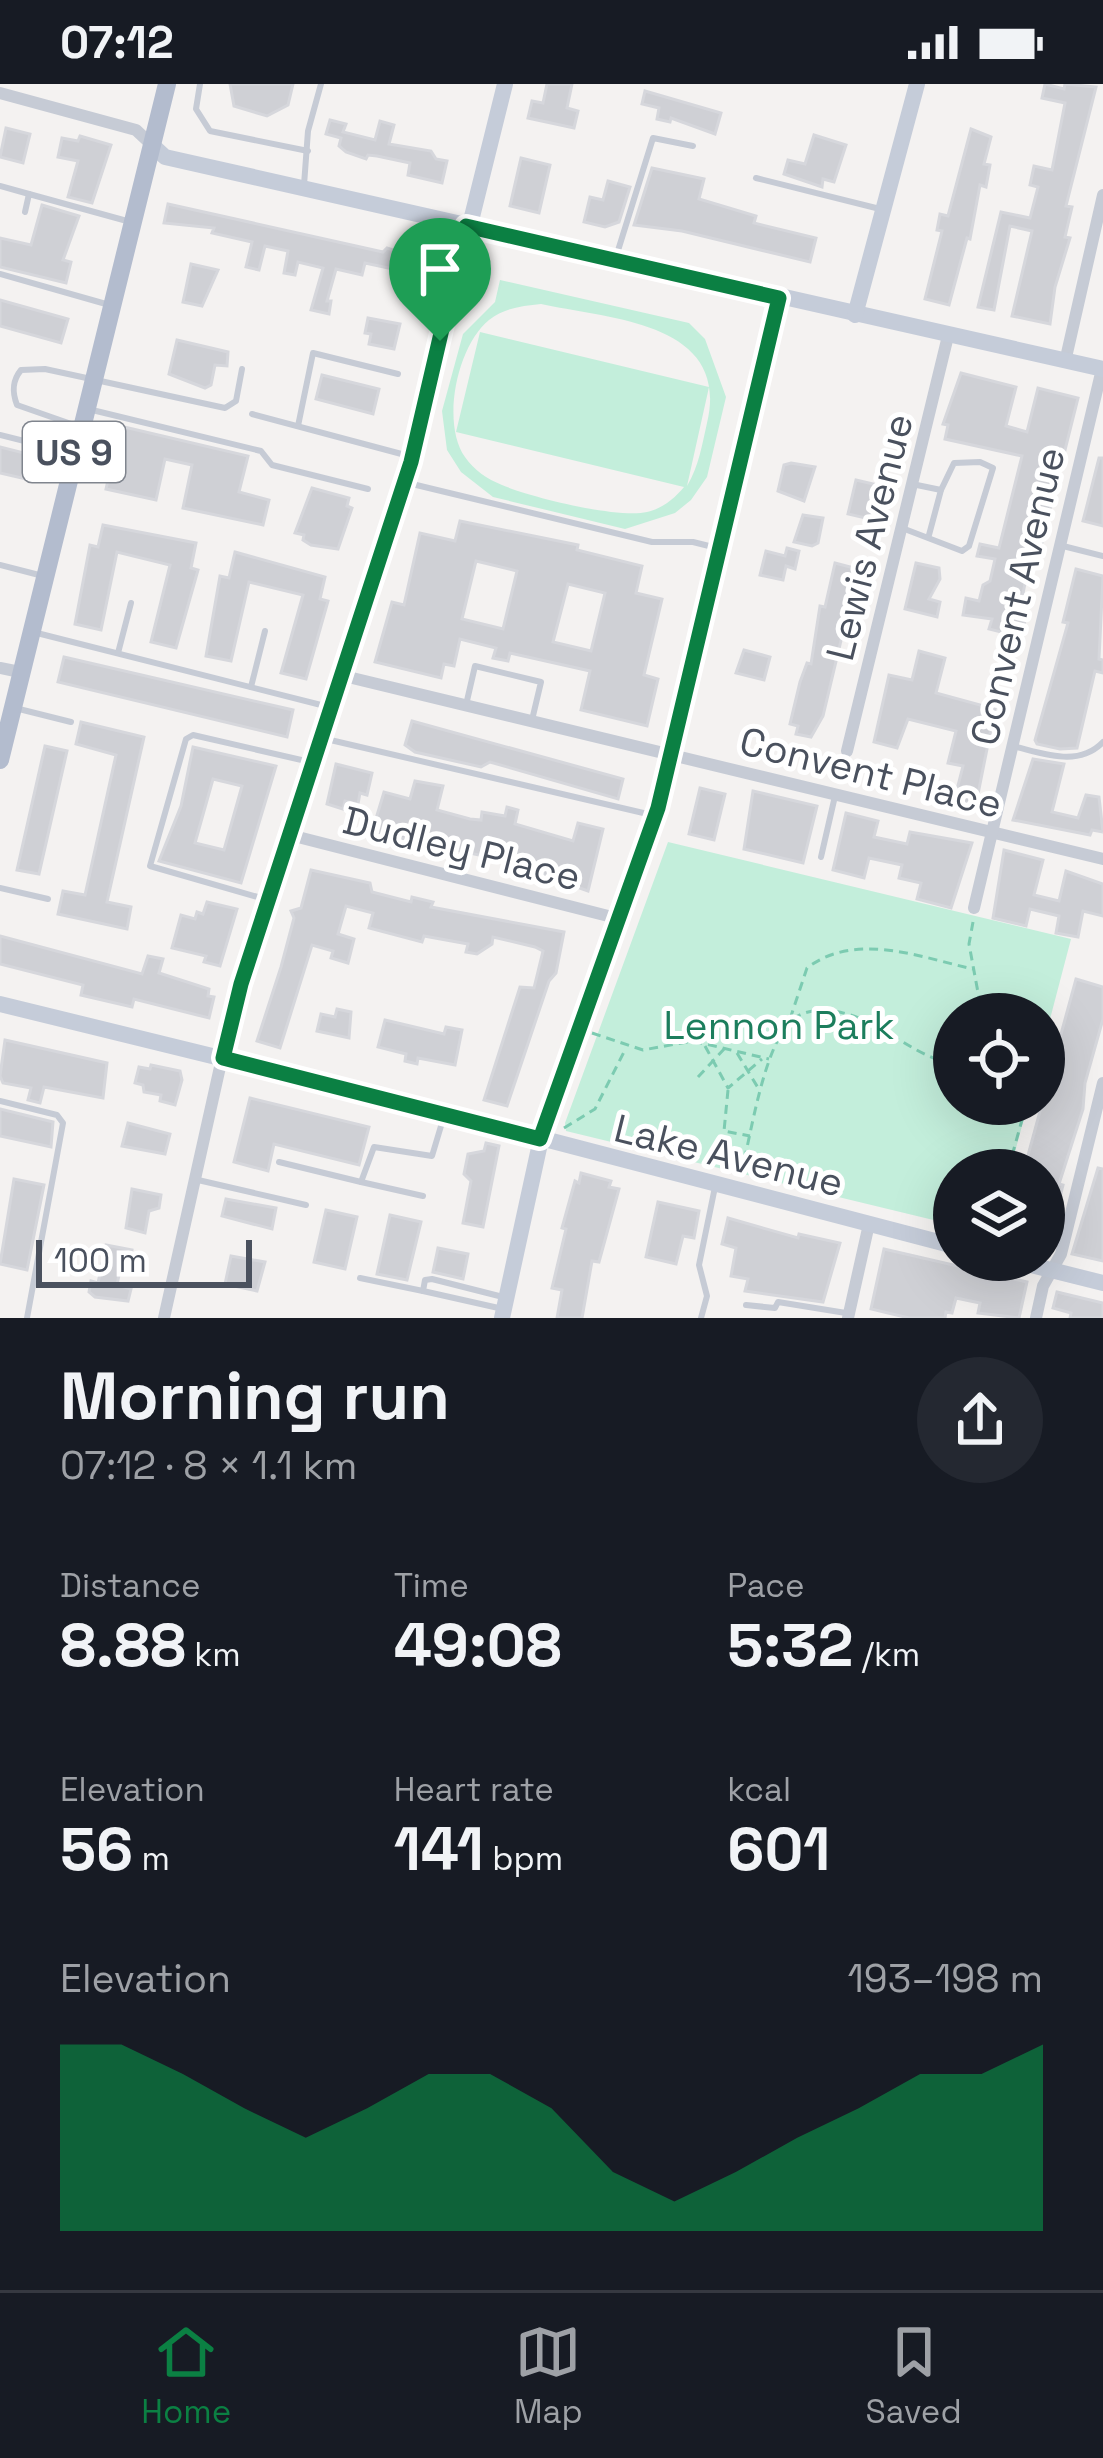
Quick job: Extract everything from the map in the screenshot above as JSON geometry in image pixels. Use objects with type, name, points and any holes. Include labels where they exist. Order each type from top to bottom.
[{"type":"main road","name":"US 9","points":[[0,760],[11,708],[10,670],[30,631],[167,84]]},
{"type":"street","points":[[164,1318],[223,1058],[269,900],[405,482],[505,84]]},
{"type":"street","points":[[855,315],[917,84]]},
{"type":"street","points":[[0,93],[136,130],[165,157],[1102,369]]},
{"type":"street","points":[[1065,362],[1103,195]]},
{"type":"street","points":[[504,1308],[540,1139],[656,816],[779,298]]},
{"type":"street","name":"Lewis Avenue","points":[[848,752],[948,336]]},
{"type":"street","name":"Convent Avenue","points":[[974,908],[1102,369]]},
{"type":"street","name":"Convent Place","points":[[344,676],[1103,859]]},
{"type":"street","name":"Dudley Place","points":[[290,836],[620,919]]},
{"type":"street","name":"Lake Avenue","points":[[0,1004],[445,1113],[933,1241]]},
{"type":"street","points":[[1065,1234],[1103,1083]]},
{"type":"street","points":[[849,1316],[869,1224]]},
{"type":"street","points":[[1065,1274],[1103,1283]]},
{"type":"street","points":[[1036,1318],[1048,1281]]},
{"type":"lane","points":[[200,84],[196,109],[210,131],[308,152]]},
{"type":"lane","points":[[303,189],[308,131],[321,84]]},
{"type":"lane","points":[[616,260],[653,138],[693,146]]},
{"type":"lane","points":[[756,178],[883,210]]},
{"type":"lane","points":[[0,186],[131,222]]},
{"type":"lane","points":[[25,212],[29,194]]},
{"type":"lane","points":[[0,274],[110,305]]},
{"type":"lane","points":[[298,426],[313,353],[398,374]]},
{"type":"lane","points":[[242,369],[236,400],[225,408],[45,369],[21,370],[15,378],[17,405],[261,451],[272,465],[368,489]]},
{"type":"lane","points":[[252,414],[412,457]]},
{"type":"lane","points":[[0,435],[74,454]]},
{"type":"lane","points":[[902,528],[962,551],[969,546],[995,473],[980,462],[958,461],[941,490],[929,535]]},
{"type":"lane","points":[[405,482],[652,542],[693,542],[720,548]]},
{"type":"lane","points":[[912,484],[941,490]]},
{"type":"lane","points":[[1059,544],[1103,556]]},
{"type":"lane","points":[[0,566],[43,576]]},
{"type":"lane","points":[[118,653],[131,603]]},
{"type":"lane","points":[[30,631],[333,708]]},
{"type":"lane","points":[[250,687],[265,632]]},
{"type":"lane","points":[[466,705],[476,666],[541,682],[532,721]]},
{"type":"lane","points":[[11,708],[71,722]]},
{"type":"lane","points":[[269,900],[150,866],[186,740],[193,735],[313,763]]},
{"type":"lane","points":[[322,738],[656,816]]},
{"type":"lane","points":[[1012,746],[1066,758],[1094,751],[1103,742]]},
{"type":"lane","points":[[821,857],[836,794]]},
{"type":"lane","points":[[0,888],[49,898]]},
{"type":"lane","points":[[0,1101],[57,1115],[63,1123],[27,1318]]},
{"type":"lane","points":[[361,1182],[374,1147],[433,1156],[445,1113]]},
{"type":"lane","points":[[279,1162],[423,1196]]},
{"type":"lane","points":[[194,1180],[306,1205]]},
{"type":"lane","points":[[701,1318],[707,1296],[699,1265],[715,1185]]},
{"type":"lane","points":[[360,1278],[504,1308]]},
{"type":"lane","points":[[423,1291],[425,1280],[432,1279],[504,1308]]},
{"type":"lane","points":[[746,1305],[775,1308],[778,1302],[793,1303],[849,1316]]},
{"type":"path","points":[[974,908],[969,944],[978,993]]},
{"type":"path","points":[[737,1191],[770,1060],[789,1023],[807,968],[838,952],[879,948],[973,969]]},
{"type":"path","points":[[789,1023],[805,1012],[826,1010],[859,1017],[933,1060]]},
{"type":"path","points":[[600,1036],[643,1050],[704,1042],[770,1060]]},
{"type":"path","points":[[704,1042],[728,1088],[724,1131],[751,1137]]},
{"type":"path","points":[[540,1139],[588,1117],[627,1046]]},
{"type":"path","points":[[698,1077],[725,1048]]},
{"type":"path","points":[[737,1051],[762,1094]]},
{"type":"path","points":[[728,1088],[763,1058]]},
{"type":"green space","points":[[500,280],[689,323],[705,339],[726,397],[707,477],[691,500],[675,513],[625,529],[493,497],[461,472],[447,450],[442,411],[463,334],[495,302]],"holes":[[[541,304],[599,315],[659,331],[683,345],[701,364],[709,387],[480,332],[456,432],[684,487],[647,512],[574,506],[486,477],[465,457],[458,442],[454,425],[456,385],[468,348],[478,332],[489,320],[514,308]],[[709,387],[702,447],[687,486]]]},
{"type":"green space","name":"Lennon Park","points":[[668,842],[1071,939],[1057,993],[933,993],[933,1125],[1022,1125],[1016,1149],[933,1149],[933,1220],[566,1131],[565,1123]]},
{"type":"building","points":[[230,84],[293,84],[288,105],[267,116],[234,106]]},
{"type":"building","points":[[547,84],[572,84],[567,108],[578,111],[574,128],[528,118],[532,101],[543,103]]},
{"type":"building","points":[[1045,84],[1064,89],[1065,84],[1096,87],[1066,206],[1072,207],[1065,237],[1070,238],[1050,324],[1012,316],[1032,231],[1010,226],[994,310],[978,307],[1001,212],[1030,218],[1038,187],[1030,185],[1034,166],[1052,170],[1065,103],[1042,98]]},
{"type":"building","points":[[645,91],[721,113],[715,134],[671,118],[670,122],[657,119],[659,108],[642,104]]},
{"type":"building","points":[[330,120],[346,124],[343,132],[375,140],[380,121],[394,125],[389,144],[431,151],[436,159],[447,161],[442,183],[408,175],[410,163],[346,152],[339,146],[341,138],[326,134]]},
{"type":"building","points":[[6,128],[30,134],[23,163],[0,157]]},
{"type":"building","points":[[971,129],[991,137],[984,164],[990,165],[986,187],[980,185],[970,239],[949,305],[925,299],[942,231],[937,230],[940,214],[948,216]]},
{"type":"building","points":[[814,135],[846,145],[834,182],[823,179],[822,187],[784,174],[788,160],[805,164]]},
{"type":"building","points":[[80,136],[111,145],[92,203],[68,197],[78,161],[58,157],[62,138],[78,141]]},
{"type":"building","points":[[521,158],[550,165],[539,213],[510,206]]},
{"type":"building","points":[[652,168],[704,179],[699,199],[756,216],[754,223],[816,238],[810,262],[682,231],[634,225]]},
{"type":"building","points":[[608,181],[630,187],[619,222],[605,227],[584,222],[590,197],[603,200]]},
{"type":"building","points":[[168,204],[383,252],[387,248],[425,260],[421,275],[365,263],[362,275],[336,269],[327,301],[331,301],[329,314],[311,310],[323,268],[298,262],[295,275],[284,273],[288,251],[265,246],[259,270],[246,267],[252,242],[212,233],[214,228],[164,223]]},
{"type":"building","points":[[42,205],[79,216],[63,260],[71,262],[66,283],[0,267],[0,238],[31,245]]},
{"type":"building","points":[[191,264],[218,270],[202,306],[183,302]]},
{"type":"building","points":[[0,300],[68,319],[61,343],[0,326]]},
{"type":"building","points":[[368,318],[400,324],[394,349],[369,344]]},
{"type":"building","points":[[177,340],[228,352],[227,366],[215,365],[211,385],[205,388],[169,374]]},
{"type":"building","points":[[961,373],[1016,387],[1006,426],[1027,432],[1038,388],[1078,398],[1040,550],[1032,548],[1018,619],[1025,621],[1021,637],[989,629],[992,619],[963,615],[966,598],[979,601],[983,585],[990,581],[995,559],[977,556],[980,544],[999,548],[1022,456],[945,439],[948,425],[943,424]]},
{"type":"building","points":[[322,375],[379,389],[373,414],[316,399]]},
{"type":"building","points":[[120,426],[248,456],[239,492],[269,500],[263,525],[183,508],[192,465],[165,459],[156,500],[106,489]]},
{"type":"building","points":[[0,447],[32,455],[26,479],[0,473]]},
{"type":"building","points":[[1099,458],[1103,458],[1103,526],[1083,521]]},
{"type":"building","points":[[784,465],[815,467],[804,501],[778,491]]},
{"type":"building","points":[[856,480],[882,486],[874,520],[848,514]]},
{"type":"building","points":[[312,488],[349,498],[347,506],[352,508],[338,549],[311,545],[303,540],[304,535],[295,533]]},
{"type":"building","points":[[803,515],[823,518],[818,543],[812,546],[794,542]]},
{"type":"building","points":[[460,521],[578,545],[577,550],[642,566],[636,593],[662,599],[644,675],[658,679],[647,726],[581,710],[590,671],[510,653],[508,661],[493,658],[496,648],[460,639],[454,666],[444,664],[441,678],[375,662],[392,602],[404,605],[420,533],[455,541]],"holes":[[[476,561],[517,571],[503,629],[462,619]],[[568,584],[605,593],[591,651],[553,642]]]},
{"type":"building","points":[[103,525],[196,543],[191,568],[198,570],[176,648],[151,642],[170,565],[117,552],[101,630],[75,624],[90,545],[98,547]]},
{"type":"building","points":[[787,548],[799,551],[795,569],[786,566],[783,580],[760,575],[766,551],[785,556]]},
{"type":"building","points":[[235,552],[325,577],[320,599],[328,601],[306,679],[281,673],[303,595],[249,582],[231,661],[206,656],[220,576],[229,578]]},
{"type":"building","points":[[835,563],[858,569],[823,716],[811,737],[796,734],[798,726],[790,724],[800,682],[807,663],[811,664],[820,606],[825,607]]},
{"type":"building","points":[[916,563],[939,568],[940,579],[929,599],[940,602],[937,617],[905,609]]},
{"type":"building","points":[[1076,569],[1103,576],[1099,659],[1103,673],[1095,671],[1077,748],[1060,749],[1035,740],[1068,623],[1063,622]]},
{"type":"building","points":[[744,650],[770,657],[764,680],[736,673]]},
{"type":"building","points":[[919,651],[945,658],[936,693],[995,709],[976,804],[954,801],[963,766],[948,763],[956,731],[908,719],[897,748],[874,742],[889,675],[912,680]]},
{"type":"building","points":[[64,657],[293,710],[287,737],[58,682]]},
{"type":"building","points":[[412,721],[623,779],[618,799],[490,762],[481,767],[415,752],[405,745]]},
{"type":"building","points":[[81,722],[144,737],[107,902],[131,907],[127,929],[58,914],[63,891],[85,895],[116,755],[76,744]]},
{"type":"building","points":[[45,746],[67,751],[39,874],[17,870]]},
{"type":"building","points":[[193,747],[276,766],[241,883],[159,861],[181,806]],"holes":[[[213,779],[242,786],[224,850],[195,843]]]},
{"type":"building","points":[[1033,759],[1064,764],[1052,812],[1078,818],[1086,795],[1099,797],[1103,832],[1092,830],[1090,835],[1013,820]]},
{"type":"building","points":[[336,764],[372,773],[367,795],[360,793],[358,804],[345,801],[343,809],[327,804]]},
{"type":"building","points":[[415,781],[443,786],[437,810],[470,819],[481,820],[482,812],[505,816],[507,807],[518,810],[515,824],[573,841],[578,823],[603,829],[588,891],[543,875],[544,869],[372,832],[384,792],[410,799]]},
{"type":"building","points":[[700,788],[725,794],[714,840],[689,834]]},
{"type":"building","points":[[753,791],[817,806],[803,863],[744,849]]},
{"type":"building","points":[[846,813],[878,821],[874,837],[907,844],[910,832],[972,843],[951,908],[917,899],[921,883],[899,878],[902,865],[869,858],[864,878],[833,870]]},
{"type":"building","points":[[1004,850],[1043,860],[1034,895],[1059,901],[1066,871],[1103,884],[1103,916],[1083,911],[1078,937],[1056,933],[1059,916],[1030,909],[1026,926],[993,918]]},
{"type":"building","points":[[311,870],[370,883],[372,892],[433,902],[431,907],[564,932],[556,973],[549,981],[507,1106],[484,1100],[520,987],[534,988],[543,951],[535,947],[493,937],[492,944],[477,954],[466,952],[468,944],[424,936],[422,942],[369,928],[373,913],[346,906],[338,934],[354,939],[348,963],[331,958],[333,951],[312,945],[280,1048],[257,1041],[294,918],[291,911],[301,908]]},
{"type":"building","points":[[207,902],[237,909],[220,966],[204,962],[206,956],[172,948],[181,915],[195,919],[197,912],[203,914]]},
{"type":"building","points":[[0,936],[142,974],[148,956],[163,959],[159,973],[209,989],[208,996],[214,997],[209,1018],[134,999],[132,1007],[81,995],[83,985],[0,964]]},
{"type":"building","points":[[1076,979],[1103,987],[1103,1019],[1065,1165],[1065,1149],[1030,1149],[1036,1125],[1065,1125],[1065,1019]]},
{"type":"building","points":[[337,1009],[351,1012],[349,1038],[317,1031],[321,1014],[335,1017]]},
{"type":"building","points":[[385,1020],[444,1034],[446,1027],[462,1030],[455,1065],[418,1058],[417,1064],[405,1061],[406,1054],[378,1047]]},
{"type":"building","points":[[5,1040],[107,1063],[103,1098],[44,1087],[40,1103],[28,1100],[31,1088],[3,1083],[0,1076]]},
{"type":"building","points":[[151,1065],[180,1071],[175,1105],[160,1101],[161,1095],[144,1092],[143,1085],[135,1083],[139,1067],[150,1069]]},
{"type":"building","points":[[250,1098],[369,1127],[359,1165],[274,1144],[268,1171],[234,1162]]},
{"type":"building","points":[[0,1109],[53,1122],[51,1147],[0,1136]]},
{"type":"building","points":[[128,1123],[170,1134],[165,1154],[122,1146]]},
{"type":"building","points":[[486,1143],[499,1146],[483,1227],[463,1223],[471,1181],[464,1174],[468,1154],[484,1151]]},
{"type":"building","points":[[1098,1168],[1103,1169],[1103,1261],[1072,1254]]},
{"type":"building","points":[[581,1173],[611,1181],[609,1187],[619,1189],[599,1262],[592,1261],[582,1318],[557,1318],[562,1290],[552,1288],[566,1229],[562,1228]]},
{"type":"building","points":[[14,1179],[44,1185],[27,1270],[0,1264]]},
{"type":"building","points":[[132,1189],[161,1195],[159,1208],[149,1211],[145,1233],[126,1228]]},
{"type":"building","points":[[226,1199],[276,1208],[272,1229],[222,1216]]},
{"type":"building","points":[[658,1202],[699,1211],[694,1238],[683,1236],[676,1264],[646,1257]]},
{"type":"building","points":[[326,1210],[357,1217],[345,1269],[314,1262]]},
{"type":"building","points":[[390,1215],[421,1222],[407,1280],[377,1274]]},
{"type":"building","points":[[728,1218],[798,1238],[799,1234],[840,1243],[823,1302],[745,1291],[748,1279],[731,1276],[736,1248],[722,1244]]},
{"type":"building","points":[[106,1245],[132,1250],[130,1262],[122,1260],[117,1285],[131,1289],[128,1301],[89,1292],[91,1281],[98,1283]]},
{"type":"building","points":[[438,1248],[468,1254],[463,1279],[433,1272]]},
{"type":"building","points":[[884,1249],[933,1260],[933,1281],[1027,1282],[1019,1318],[978,1313],[980,1303],[956,1298],[952,1313],[946,1312],[945,1318],[909,1318],[871,1309]]},
{"type":"building","points":[[231,1256],[265,1262],[257,1291],[225,1284]]},
{"type":"building","points":[[1057,1292],[1103,1303],[1103,1318],[1070,1318],[1071,1313],[1053,1308]]},
{"type":"route","points":[[466,226],[779,298],[658,808],[540,1139],[223,1058],[241,984],[411,462],[440,341],[466,226]]}]
